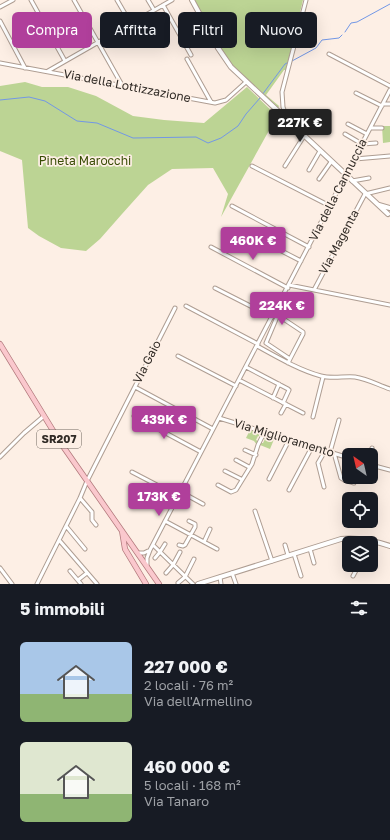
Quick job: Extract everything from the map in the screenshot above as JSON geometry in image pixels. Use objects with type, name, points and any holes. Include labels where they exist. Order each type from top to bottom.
[{"type":"main road","name":"SR207","points":[[0,344],[44,416],[87,481],[134,547]]},
{"type":"main road","name":"SR207","points":[[121,529],[123,545],[126,552]]},
{"type":"main road","points":[[146,584],[126,552],[128,546],[130,545],[134,547],[159,584]]},
{"type":"street","points":[[31,0],[65,61]]},
{"type":"street","points":[[74,0],[122,85]]},
{"type":"street","points":[[117,0],[124,12]]},
{"type":"street","points":[[148,0],[154,10]]},
{"type":"street","points":[[163,0],[164,5],[191,56]]},
{"type":"street","points":[[151,12],[172,0]]},
{"type":"street","points":[[192,0],[224,58],[246,82],[389,216]]},
{"type":"street","points":[[289,122],[284,111],[282,99],[283,89],[306,0]]},
{"type":"street","points":[[0,7],[10,1]]},
{"type":"street","points":[[0,21],[25,68]]},
{"type":"street","points":[[48,71],[98,42]]},
{"type":"street","points":[[330,54],[390,86]]},
{"type":"street","points":[[187,59],[211,102]]},
{"type":"street","name":"Via della Lottizzazione","points":[[0,63],[217,103],[225,100],[246,82]]},
{"type":"street","name":"Via della Cannuccia","points":[[147,565],[146,559],[152,545],[390,90]]},
{"type":"street","points":[[356,93],[382,105],[390,104]]},
{"type":"street","points":[[348,124],[367,134]]},
{"type":"street","points":[[371,128],[382,128]]},
{"type":"street","points":[[345,134],[362,144],[376,143]]},
{"type":"street","points":[[285,166],[304,136]]},
{"type":"street","points":[[309,170],[320,151]]},
{"type":"street","points":[[355,159],[390,156]]},
{"type":"street","points":[[319,179],[331,162]]},
{"type":"street","points":[[252,166],[330,206]]},
{"type":"street","points":[[352,181],[369,178]]},
{"type":"street","points":[[365,194],[390,188]]},
{"type":"street","name":"Via Magenta","points":[[314,290],[365,194]]},
{"type":"street","points":[[378,205],[390,208],[387,211],[389,216]]},
{"type":"street","points":[[232,206],[309,247]]},
{"type":"street","points":[[243,231],[301,261]]},
{"type":"street","name":"Via Magenta","points":[[210,247],[288,286],[390,304]]},
{"type":"street","points":[[215,288],[272,317]]},
{"type":"street","points":[[186,306],[257,345],[323,377],[359,378],[374,382],[390,389]]},
{"type":"street","name":"Via Gaio","points":[[37,584],[87,481],[175,308]]},
{"type":"street","points":[[280,316],[303,332],[289,361],[266,343],[277,317],[280,316]]},
{"type":"street","points":[[178,356],[236,386]]},
{"type":"street","points":[[246,367],[289,389],[281,413]]},
{"type":"street","points":[[313,417],[323,377]]},
{"type":"street","points":[[239,380],[303,413]]},
{"type":"street","points":[[273,398],[279,384]]},
{"type":"street","points":[[135,387],[213,429]]},
{"type":"street","points":[[0,457],[44,416]]},
{"type":"street","points":[[134,416],[202,452]]},
{"type":"street","name":"Via Miglioramento","points":[[219,418],[342,456]]},
{"type":"street","points":[[340,420],[332,453],[342,479]]},
{"type":"street","points":[[218,485],[233,492],[236,490],[241,479],[256,456],[258,445],[264,433]]},
{"type":"street","points":[[268,479],[289,440]]},
{"type":"street","points":[[289,490],[312,447]]},
{"type":"street","points":[[245,450],[256,456]]},
{"type":"street","points":[[324,487],[318,464],[325,451]]},
{"type":"street","points":[[236,460],[249,467]]},
{"type":"street","points":[[378,467],[390,470]]},
{"type":"street","points":[[225,471],[241,479]]},
{"type":"street","points":[[132,472],[178,496]]},
{"type":"street","points":[[181,492],[203,504]]},
{"type":"street","points":[[80,498],[92,512],[92,520],[96,524]]},
{"type":"street","points":[[255,511],[272,560]]},
{"type":"street","points":[[179,545],[185,545],[195,526],[189,521]]},
{"type":"street","points":[[165,522],[217,549]]},
{"type":"street","points":[[66,526],[85,549]]},
{"type":"street","points":[[204,542],[210,530]]},
{"type":"street","points":[[198,584],[342,539]]},
{"type":"street","points":[[59,540],[97,584]]},
{"type":"street","points":[[378,543],[390,546]]},
{"type":"street","points":[[155,558],[165,544]]},
{"type":"street","points":[[152,545],[193,584]]},
{"type":"street","points":[[285,545],[288,556]]},
{"type":"street","points":[[310,549],[314,563]]},
{"type":"street","points":[[138,553],[145,553],[150,550]]},
{"type":"street","points":[[166,573],[173,565],[180,552]]},
{"type":"street","points":[[294,554],[301,576]]},
{"type":"street","points":[[178,583],[185,577],[194,559]]},
{"type":"street","points":[[0,568],[12,584]]},
{"type":"street","points":[[70,571],[81,584]]},
{"type":"street","points":[[353,576],[355,572]]},
{"type":"street","points":[[78,580],[87,573]]},
{"type":"street","points":[[232,573],[236,584]]},
{"type":"street","points":[[220,577],[221,584]]},
{"type":"green space","points":[[194,0],[303,0],[300,12],[245,12],[245,48],[291,48],[286,70],[284,70],[266,95],[279,106],[278,108],[225,58],[220,48],[237,48],[237,12],[200,12]]},
{"type":"green space","name":"Pineta Marocchi","points":[[25,82],[42,87],[68,87],[96,96],[133,116],[204,123],[247,87],[277,116],[221,217],[228,194],[213,168],[172,169],[148,185],[100,239],[86,251],[61,248],[28,228],[22,160],[0,151],[0,86]]},
{"type":"green space","points":[[382,126],[390,126],[390,142],[383,143]]},
{"type":"green space","points":[[250,430],[262,434],[261,437],[258,436],[256,440],[258,441],[257,445],[254,441],[246,438]]},
{"type":"green space","points":[[265,434],[275,437],[270,449],[260,445],[265,439],[263,438]]},
{"type":"waterway","points":[[345,32],[351,23],[357,22],[390,4]]},
{"type":"waterway","points":[[292,61],[316,48],[322,40],[339,38],[342,35]]},
{"type":"waterway","points":[[262,95],[285,64],[289,62]]},
{"type":"waterway","points":[[0,100],[29,97],[45,101],[77,121],[97,123],[133,138],[196,137],[208,143],[221,138],[238,126],[260,98]]}]
